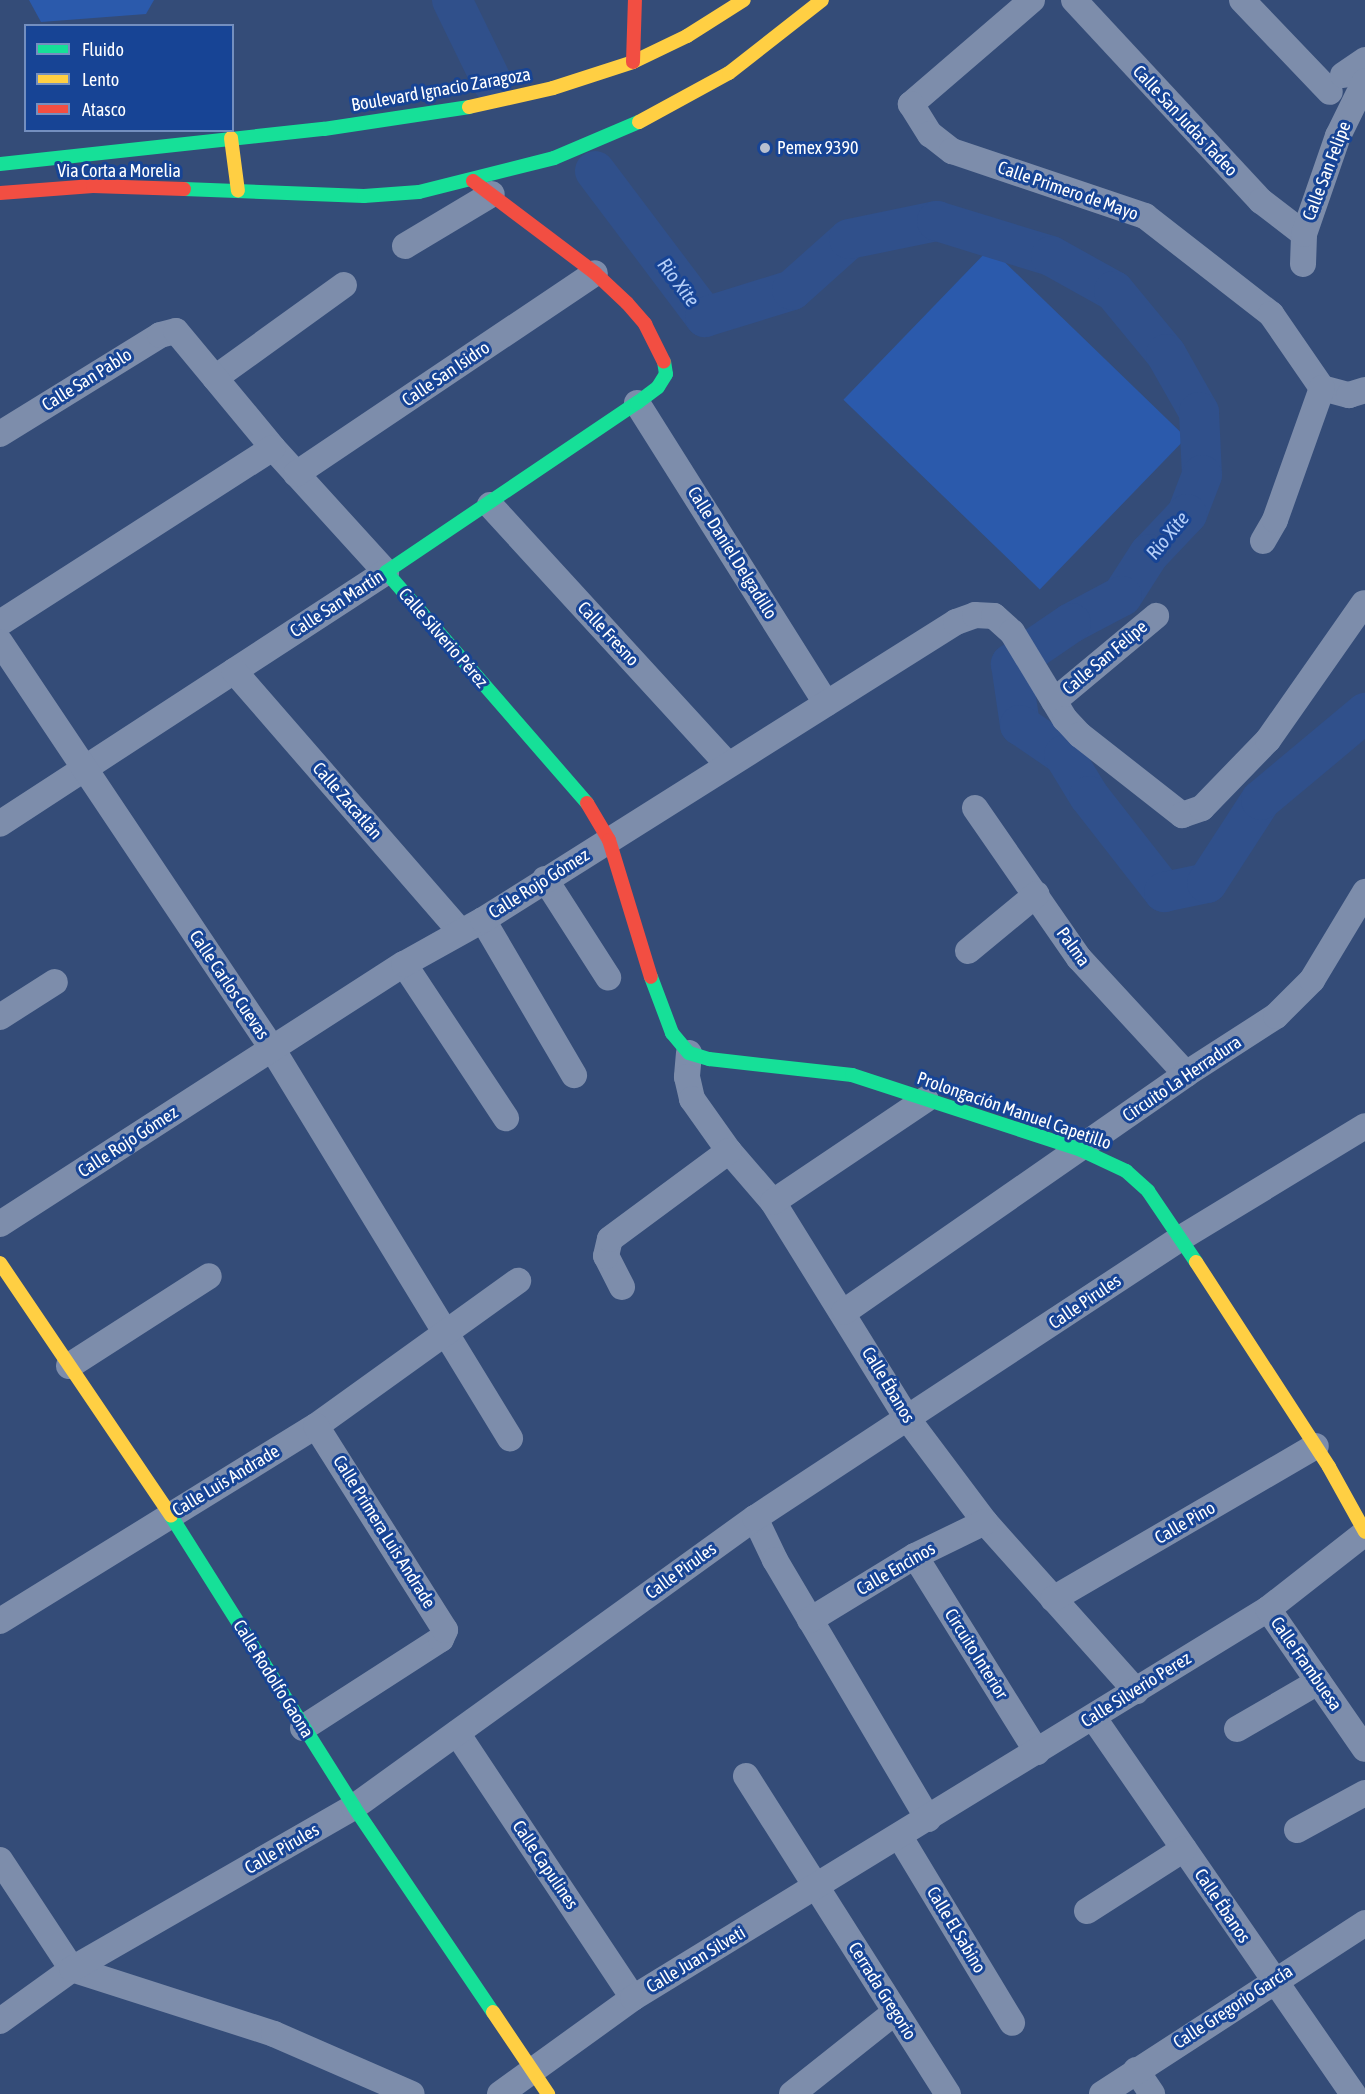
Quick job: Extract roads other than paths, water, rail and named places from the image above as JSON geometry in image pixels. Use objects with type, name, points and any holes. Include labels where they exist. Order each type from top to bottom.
[{"type":"street","points":[[633,62],[634,0]]},
{"type":"street","name":"Boulevard Ignacio Zaragoza","points":[[231,138],[459,109],[553,88],[633,62],[687,36],[744,0]]},
{"type":"street","points":[[405,246],[483,188],[664,111],[729,73],[822,0]]},
{"type":"street","name":"Calle Primero de Mayo","points":[[1032,0],[911,104],[930,134],[952,151],[1145,216],[1271,314],[1322,388]]},
{"type":"street","name":"Calle San Judas Tadeo","points":[[1074,0],[1261,201],[1304,234]]},
{"type":"street","name":"Calle San Felipe","points":[[1242,0],[1346,82]]},
{"type":"street","name":"Calle San Felipe","points":[[1304,264],[1304,234],[1338,136],[1346,82],[1365,60]]},
{"type":"street","points":[[231,138],[238,191],[364,196],[483,188],[595,273]]},
{"type":"street","name":"Via Corta a Morelia","points":[[0,164],[231,138]]},
{"type":"street","name":"Via Corta a Morelia","points":[[0,194],[93,186],[238,191]]},
{"type":"street","name":"Calle San Martín","points":[[0,824],[490,506],[658,387],[666,374],[664,358],[645,324],[595,273]]},
{"type":"street","name":"Calle San Isidro","points":[[296,474],[595,273]]},
{"type":"street","points":[[215,378],[344,285]]},
{"type":"street","name":"Calle Silverio Pérez","points":[[176,331],[273,448],[386,572],[589,806],[609,840]]},
{"type":"street","name":"Calle San Pablo","points":[[0,434],[160,335],[176,331]]},
{"type":"street","points":[[1263,541],[1275,520],[1322,388],[1349,395],[1365,390]]},
{"type":"street","name":"Calle Daniel Delgadillo","points":[[637,403],[826,703]]},
{"type":"street","points":[[0,623],[273,448]]},
{"type":"street","name":"Calle Fresno","points":[[490,506],[726,764]]},
{"type":"street","name":"Calle Rojo Gómez","points":[[0,1224],[404,964],[472,926],[726,764],[956,622],[975,615],[994,616],[1012,632],[1041,675],[1065,719],[1100,752],[1172,810],[1193,814],[1268,740],[1364,603]]},
{"type":"street","name":"Calle San Felipe","points":[[1054,701],[1156,615]]},
{"type":"street","name":"Calle Carlos Cuevas","points":[[0,642],[273,1050],[510,1438]]},
{"type":"street","name":"Calle Zacatlán","points":[[234,672],[472,926],[574,1075]]},
{"type":"street","name":"Palma","points":[[975,808],[1037,894],[1079,958],[1186,1074]]},
{"type":"street","points":[[609,840],[661,1011],[672,1033],[689,1053]]},
{"type":"street","points":[[545,879],[608,977]]},
{"type":"street","name":"Circuito La Herradura","points":[[844,1312],[1081,1150],[1186,1074],[1276,1016],[1312,980],[1365,892]]},
{"type":"street","points":[[968,951],[1037,894]]},
{"type":"street","points":[[404,964],[506,1118]]},
{"type":"street","points":[[0,1017],[55,982]]},
{"type":"street","name":"Prolongación Manuel Capetillo","points":[[689,1053],[709,1059],[852,1075],[1081,1150],[1126,1171],[1148,1191],[1181,1238],[1316,1446],[1365,1532]]},
{"type":"street","name":"Calle Ébanos","points":[[689,1053],[687,1077],[692,1099],[729,1151],[773,1202],[844,1312],[907,1418],[985,1522],[1136,1690]]},
{"type":"street","points":[[773,1202],[926,1099]]},
{"type":"street","name":"Calle Pirules","points":[[0,2021],[72,1969],[354,1807],[755,1518],[1181,1238],[1365,1126]]},
{"type":"street","points":[[622,1287],[606,1256],[610,1239],[729,1151]]},
{"type":"street","name":"Calle Rodolfo Gaona","points":[[0,1263],[170,1514],[354,1807],[548,2094]]},
{"type":"street","points":[[69,1366],[208,1276]]},
{"type":"street","name":"Calle Luis Andrade","points":[[0,1621],[316,1425],[448,1335],[518,1281]]},
{"type":"street","name":"Calle Primera Luis Andrade","points":[[303,1728],[441,1639],[445,1630],[316,1425]]},
{"type":"street","name":"Calle Pino","points":[[1053,1599],[1316,1446]]},
{"type":"street","points":[[755,1518],[775,1560],[928,1820]]},
{"type":"street","name":"Calle Encinos","points":[[810,1620],[915,1556],[985,1522]]},
{"type":"street","name":"Calle Silverio Perez","points":[[900,1837],[1268,1609],[1365,1532]]},
{"type":"street","name":"Circuito Interior","points":[[915,1556],[1036,1752]]},
{"type":"street","name":"Calle Frambuesa","points":[[1268,1609],[1365,1749]]},
{"type":"street","points":[[1237,1729],[1318,1682]]},
{"type":"street","name":"Calle Ébanos","points":[[1093,1717],[1272,1982],[1353,2094]]},
{"type":"street","name":"Calle Capulines","points":[[457,1733],[633,1998]]},
{"type":"street","name":"Cerrada Gregorio","points":[[746,1776],[817,1886],[894,2013],[948,2094]]},
{"type":"street","points":[[1297,1830],[1365,1793]]},
{"type":"street","name":"Calle Juan Silveti","points":[[500,2094],[633,1998],[900,1837]]},
{"type":"street","name":"Calle El Sabino","points":[[900,1837],[1012,2023]]},
{"type":"street","points":[[1087,1911],[1184,1849]]},
{"type":"street","points":[[0,1860],[72,1969],[274,2034],[412,2094]]},
{"type":"street","name":"Calle Gregorio García","points":[[1102,2094],[1365,1923]]},
{"type":"street","points":[[792,2094],[894,2013]]},
{"type":"street","points":[[1136,2070],[1152,2094]]},
{"type":"waterway","name":"Rio Xite","points":[[452,0],[492,82]]},
{"type":"waterway","name":"Rio Xite","points":[[595,171],[705,317],[792,290],[849,239],[937,221],[1051,256],[1114,291],[1166,354],[1199,412],[1202,475],[1187,514],[1149,554],[1122,596],[1071,623],[1011,664],[1020,725],[1064,755],[1089,796],[1164,892],[1207,883],[1261,800],[1365,713]]},
{"type":"place","name":"Pemex 9390","points":[[765,148]]}]
